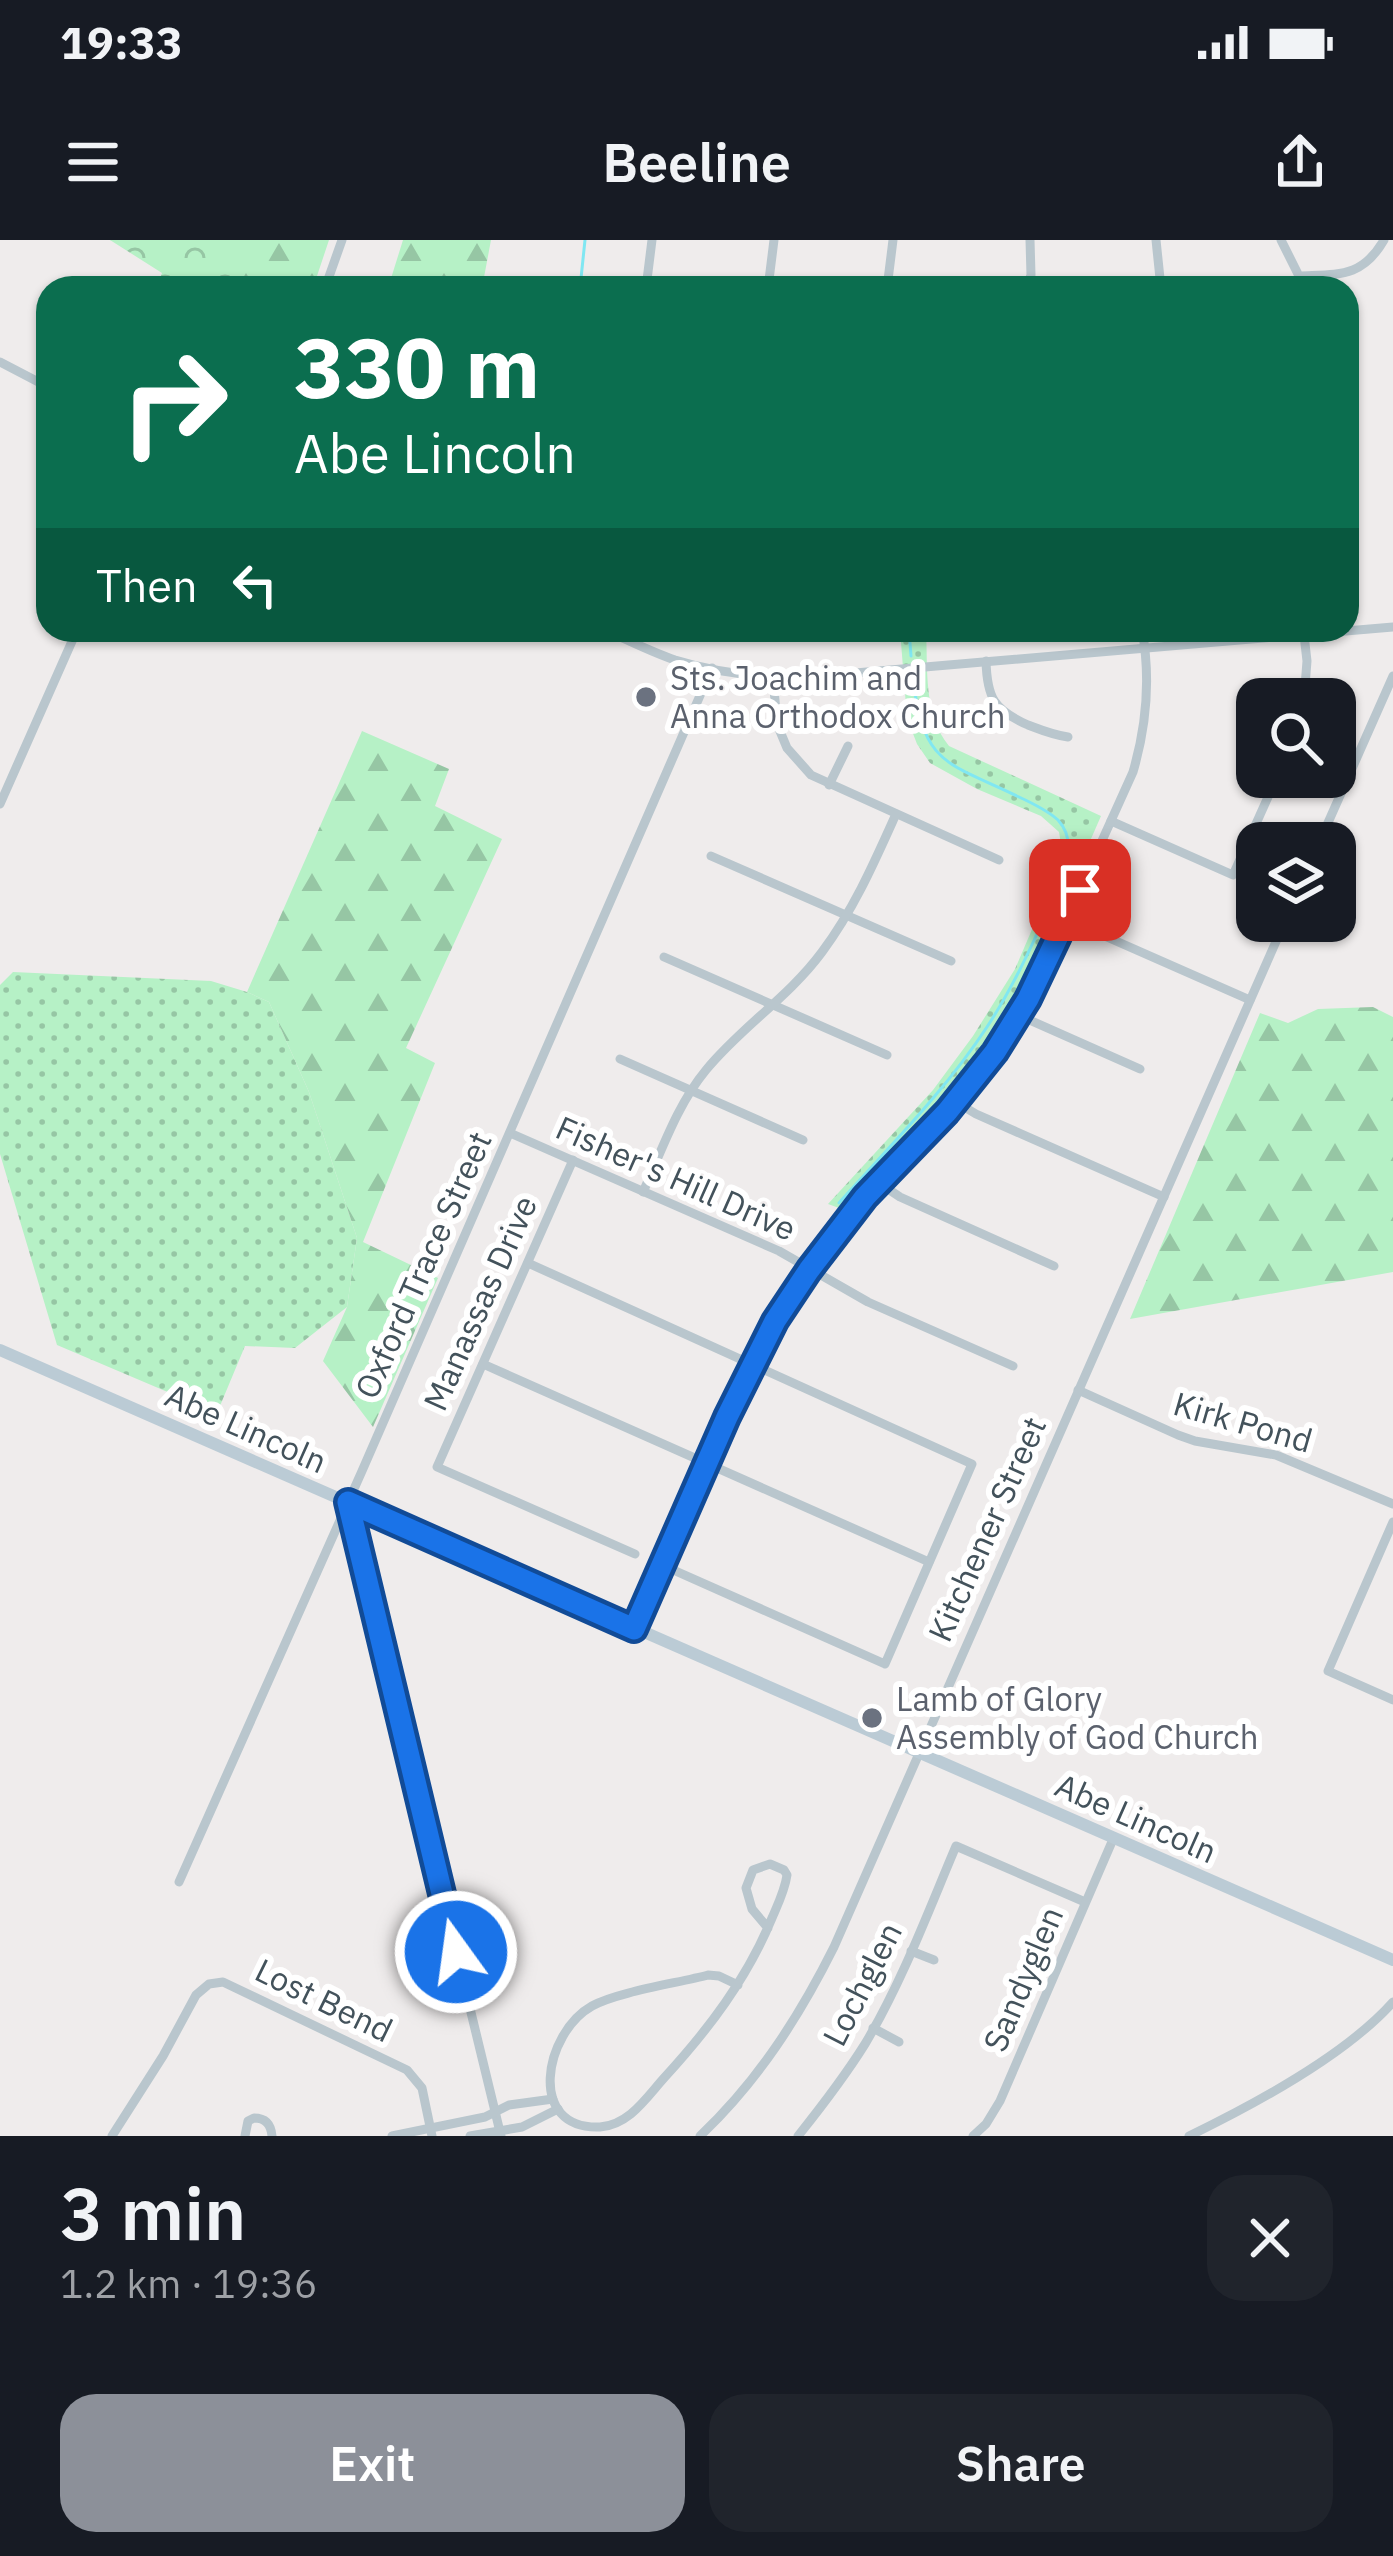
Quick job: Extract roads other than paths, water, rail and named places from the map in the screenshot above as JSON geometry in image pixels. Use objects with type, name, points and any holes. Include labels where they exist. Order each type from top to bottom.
[{"type":"street","points":[[329,276],[342,240]]},
{"type":"street","points":[[648,276],[652,240]]},
{"type":"street","points":[[770,276],[774,240]]},
{"type":"street","points":[[888,276],[892,240]]},
{"type":"street","points":[[1030,240],[1031,276]]},
{"type":"street","points":[[1156,240],[1160,276]]},
{"type":"street","points":[[1281,240],[1299,275],[1359,269],[1384,240]]},
{"type":"street","points":[[0,362],[36,381]]},
{"type":"street","points":[[1359,630],[1393,627]]},
{"type":"street","points":[[0,804],[72,642]]},
{"type":"street","points":[[633,642],[672,659],[712,668],[797,678],[1225,642]]},
{"type":"street","points":[[634,1629],[775,1321],[879,1183],[956,1102],[1018,1015],[1132,772],[1148,688],[1145,642]]},
{"type":"street","points":[[1305,642],[1306,678]]},
{"type":"street","points":[[986,661],[990,696],[1001,711],[1048,734],[1067,737]]},
{"type":"street","name":"Oxford Trace Street","points":[[179,1882],[712,668]]},
{"type":"street","points":[[1328,822],[1393,676]]},
{"type":"street","points":[[773,677],[777,724],[787,748],[804,769],[999,860]]},
{"type":"street","points":[[830,785],[848,746]]},
{"type":"street","points":[[1111,821],[1233,875],[1267,798]]},
{"type":"street","points":[[644,1192],[680,1110],[706,1070],[820,955],[847,916],[896,814]]},
{"type":"street","points":[[711,856],[951,961]]},
{"type":"street","points":[[1066,919],[1250,1000]]},
{"type":"street","name":"Kitchener Street","points":[[700,2136],[765,2065],[834,1946],[1276,942]]},
{"type":"street","points":[[664,957],[887,1054]]},
{"type":"street","points":[[1018,1015],[1140,1070]]},
{"type":"street","points":[[620,1059],[803,1140]]},
{"type":"street","points":[[956,1102],[1164,1197]]},
{"type":"street","name":"Fisher's Hill Drive","points":[[510,1133],[779,1251],[868,1302],[1013,1366]]},
{"type":"street","name":"Manassas Drive","points":[[573,1160],[437,1467],[635,1554]]},
{"type":"street","points":[[879,1183],[900,1197],[1054,1266]]},
{"type":"street","points":[[528,1263],[972,1464],[885,1664],[662,1565]]},
{"type":"street","name":"Abe Lincoln","points":[[0,1349],[1393,1960]]},
{"type":"street","points":[[483,1364],[929,1562]]},
{"type":"street","name":"Kirk Pond","points":[[1078,1390],[1178,1435],[1276,1455],[1393,1504]]},
{"type":"street","points":[[348,1502],[500,2133]]},
{"type":"street","points":[[1393,1522],[1328,1671],[1393,1700]]},
{"type":"street","name":"Sandyglen","points":[[973,2136],[996,2109],[1114,1838]]},
{"type":"street","name":"Lochglen","points":[[798,2136],[842,2080],[874,2028],[956,1846],[1085,1902]]},
{"type":"street","points":[[738,1985],[708,1975],[592,2006],[576,2018],[555,2051],[550,2081],[555,2104],[590,2131],[620,2123],[692,2048],[738,1985],[768,1928],[787,1875],[770,1864],[753,1870],[746,1888],[752,1909],[768,1928]]},
{"type":"street","points":[[911,1951],[934,1960]]},
{"type":"street","name":"Lost Bend","points":[[112,2136],[196,1995],[216,1983],[231,1984],[407,2070],[422,2088],[431,2132]]},
{"type":"street","points":[[1190,2136],[1323,2060],[1393,2002]]},
{"type":"street","points":[[874,2028],[899,2042]]},
{"type":"street","points":[[532,2103],[536,2119]]},
{"type":"street","points":[[392,2136],[431,2132],[509,2105],[555,2104]]},
{"type":"street","points":[[470,2136],[522,2126],[555,2104]]},
{"type":"street","points":[[245,2136],[245,2127],[254,2117],[266,2121],[272,2136]]},
{"type":"street","points":[[573,2136],[575,2123]]},
{"type":"waterway","points":[[581,276],[585,240]]},
{"type":"waterway","points":[[910,642],[911,656]]},
{"type":"waterway","points":[[839,1203],[935,1096],[987,1027],[1036,937],[1068,851],[1065,830],[1054,816],[956,767],[932,745],[917,707],[913,678]]},
{"type":"place","name":"Sts. Joachim and Anna Orthodox Church","points":[[646,697]]},
{"type":"place","name":"Lamb of Glory Assembly of God Church","points":[[872,1718]]}]
